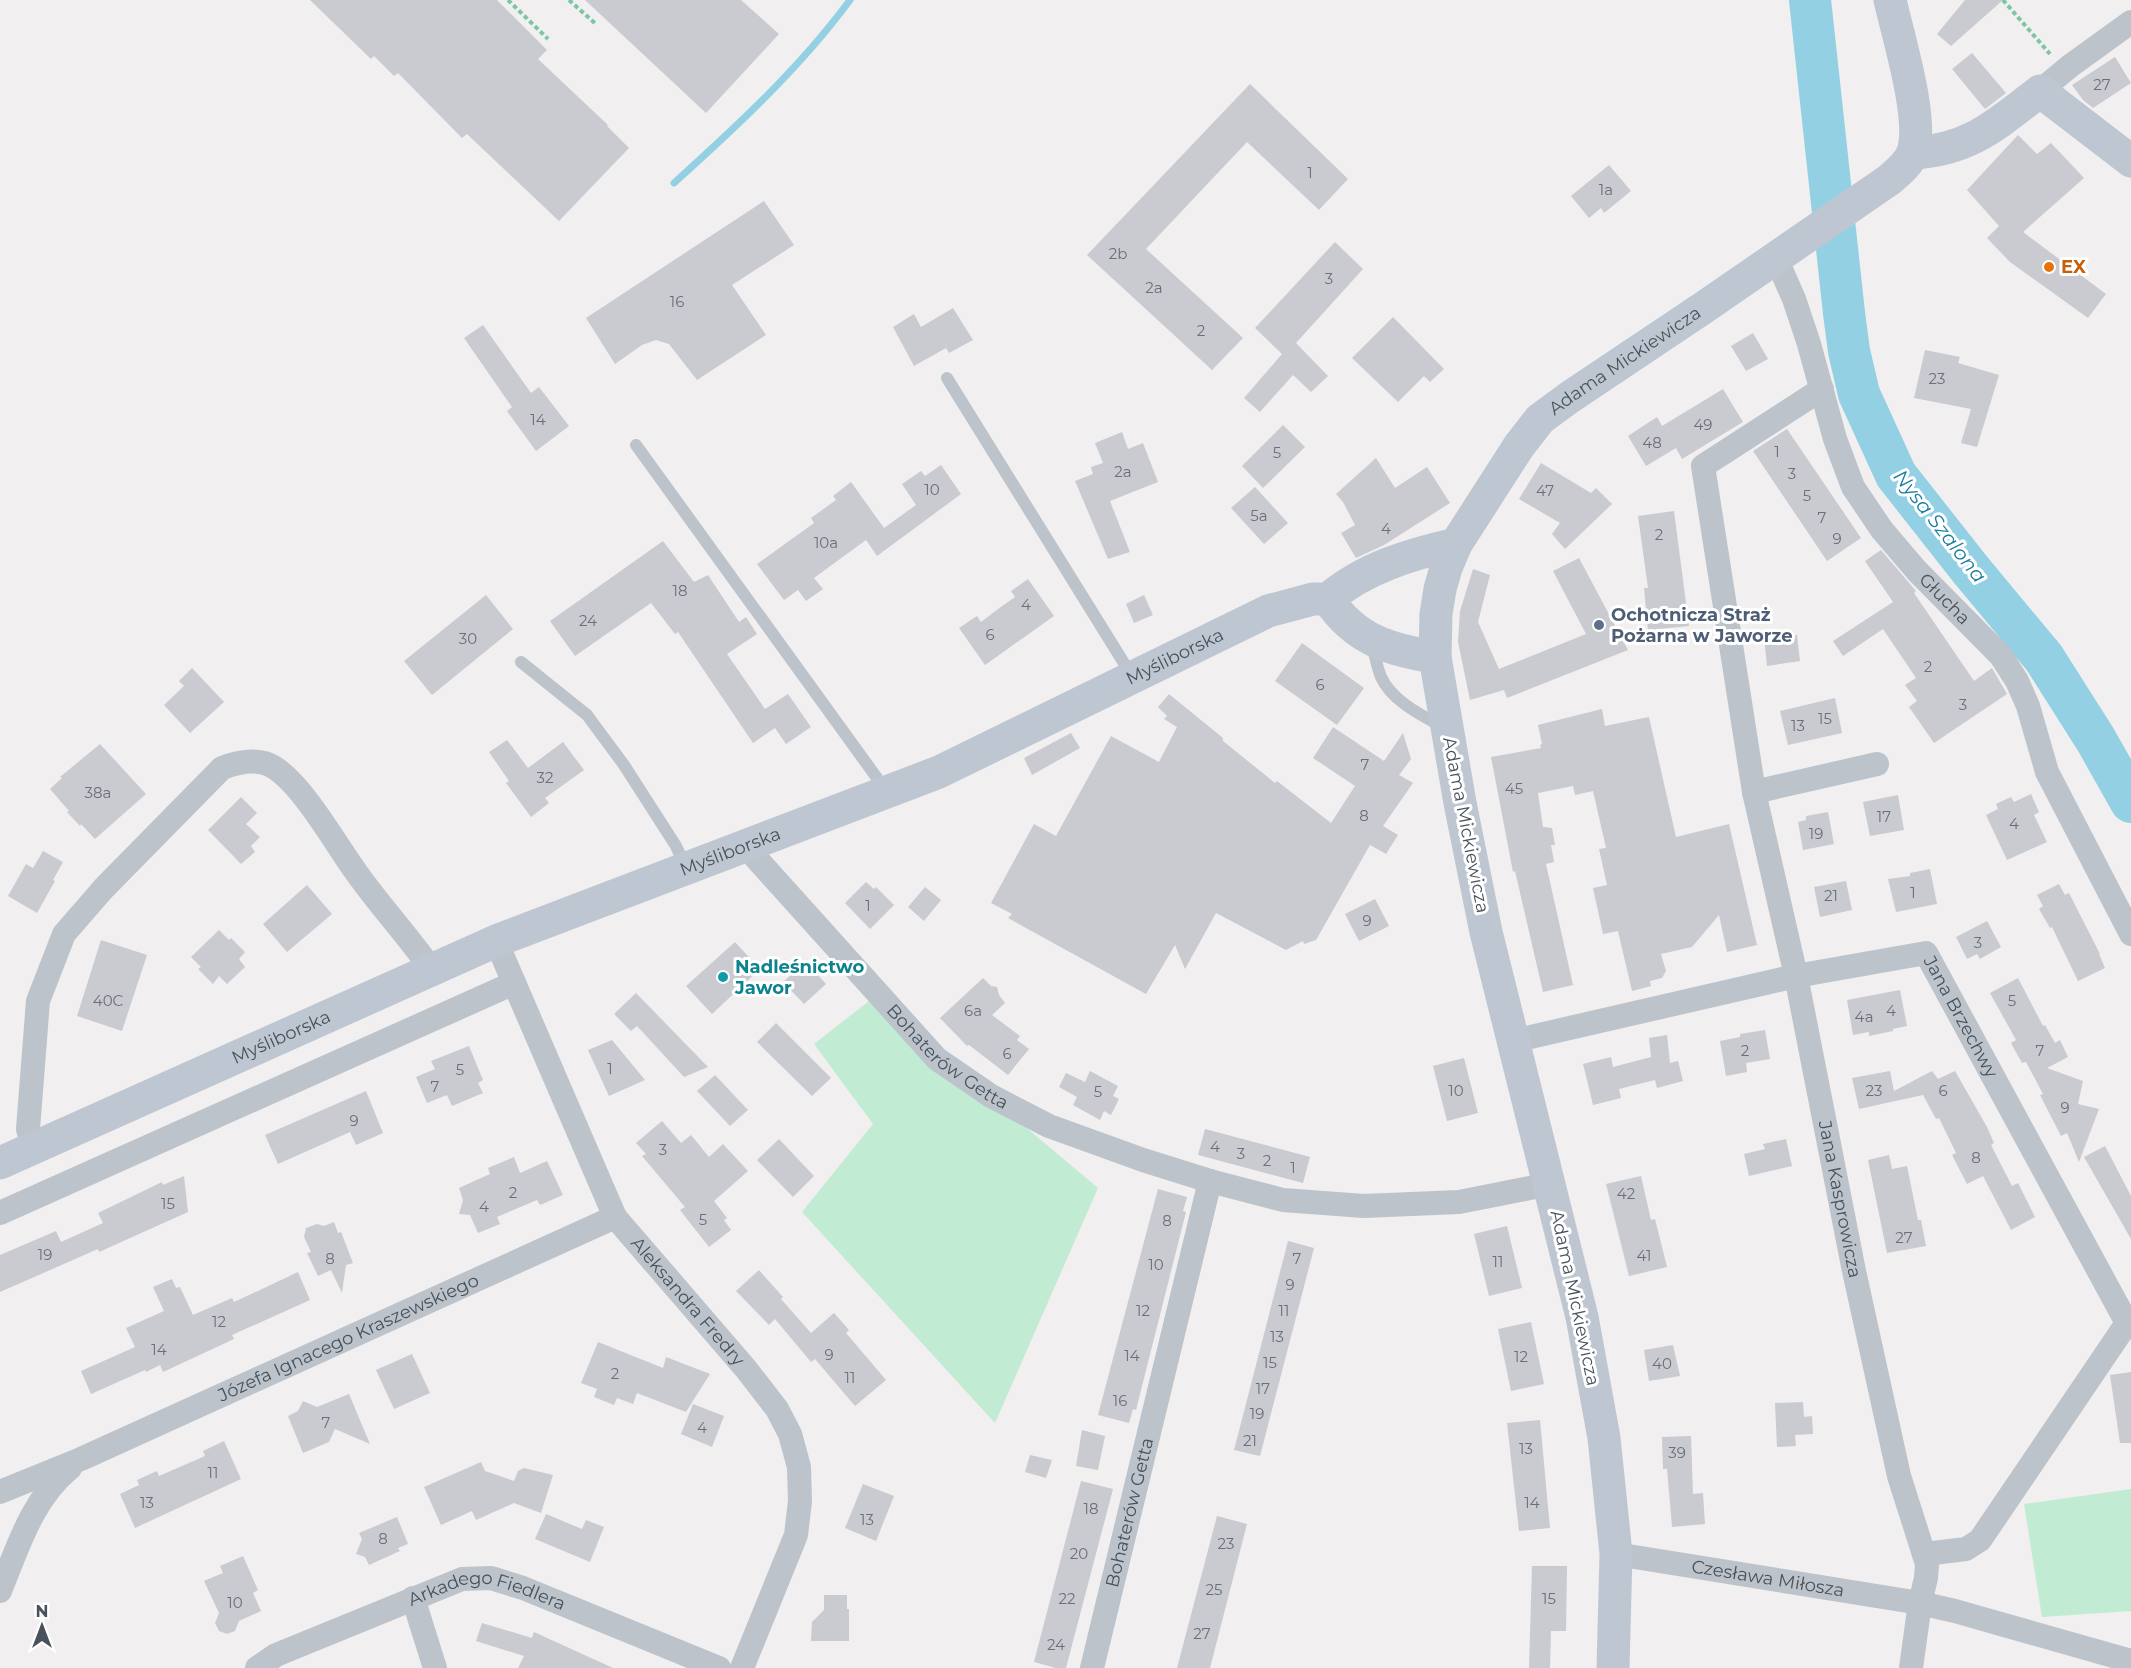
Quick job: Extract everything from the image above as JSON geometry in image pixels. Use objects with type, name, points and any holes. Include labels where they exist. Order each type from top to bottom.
[{"type":"street","points":[[1890,0],[1916,124],[1913,153],[1952,148],[1972,140],[1993,127],[2070,66],[2131,22]]},
{"type":"street","points":[[2040,91],[2131,161]]},
{"type":"street","name":"Adama Mickiewicza","points":[[1613,1668],[1616,1554],[1604,1438],[1582,1317],[1486,932],[1460,803],[1435,657],[1436,614],[1440,590],[1456,544],[1514,454],[1540,419],[1889,180],[1904,167],[1913,153]]},
{"type":"street","name":"Głucha","points":[[1783,253],[1834,439],[1852,487],[1889,538],[1917,571],[2001,656],[2017,681],[2028,706],[2047,772],[2131,934]]},
{"type":"street","name":"Jana Kasprowicza","points":[[1822,389],[1702,466],[1754,792],[1796,976],[1854,1271],[1899,1476],[1907,1506],[1925,1554],[1927,1571],[1920,1603]]},
{"type":"street","points":[[1435,657],[1378,645],[1337,613],[1328,600],[1345,585],[1362,575],[1425,551],[1456,544]]},
{"type":"street","name":"Myśliborska","points":[[0,1163],[496,941],[939,772],[1268,611],[1313,599],[1328,600]]},
{"type":"street","points":[[33,1148],[28,1129],[38,1001],[64,934],[104,888],[222,768],[238,762],[255,762],[274,767],[291,783],[432,970]]},
{"type":"street","points":[[1754,792],[1877,764]]},
{"type":"street","name":"Bohaterów Getta","points":[[746,847],[937,1059],[991,1096],[1049,1126],[1143,1160],[1283,1200],[1364,1206],[1460,1202],[1550,1184]]},
{"type":"street","name":"Aleksandra Fredry","points":[[496,941],[615,1216],[746,1369],[777,1409],[789,1434],[799,1467],[800,1501],[796,1535],[742,1668]]},
{"type":"street","name":"Jana Brzechwy","points":[[1513,1041],[1796,976],[1926,953],[2129,1323]]},
{"type":"street","points":[[0,1213],[514,983]]},
{"type":"street","name":"Bohaterów Getta","points":[[1092,1668],[1210,1181]]},
{"type":"street","name":"Józefa Ignacego Kraszewskiego","points":[[0,1492],[81,1459],[615,1216]]},
{"type":"street","points":[[1925,1554],[1966,1549],[1980,1540],[2129,1323]]},
{"type":"street","name":"Józefa Ignacego Kraszewskiego","points":[[0,1591],[36,1506],[54,1481],[81,1459]]},
{"type":"street","name":"Czesława Miłosza","points":[[1616,1554],[1920,1603],[2131,1661]]},
{"type":"street","name":"Arkadego Fiedlera","points":[[257,1668],[276,1655],[462,1579],[491,1578],[523,1588],[719,1668]]},
{"type":"street","points":[[413,1598],[435,1668]]},
{"type":"street","points":[[1911,1668],[1920,1603]]},
{"type":"lane","points":[[947,378],[1132,677]]},
{"type":"lane","points":[[636,445],[877,778],[881,794]]},
{"type":"lane","points":[[1369,638],[1382,678],[1391,692],[1408,706],[1447,729]]},
{"type":"lane","points":[[521,662],[587,715],[624,765],[670,837],[686,869]]},
{"type":"path","points":[[508,0],[548,39]]},
{"type":"path","points":[[569,0],[597,25]]},
{"type":"path","points":[[2003,0],[2054,59]]},
{"type":"green space","points":[[878,994],[915,1034],[1098,1188],[995,1423],[802,1212],[873,1124],[814,1044]]},
{"type":"green space","points":[[2131,1489],[2131,1611],[2042,1617],[2024,1504]]},
{"type":"building","points":[[310,0],[497,0],[547,50],[538,59],[629,148],[559,221],[467,134],[462,138],[398,73],[394,76],[374,56],[371,59]]},
{"type":"building","points":[[585,0],[741,0],[779,34],[706,113]]},
{"type":"building","points":[[1965,0],[2003,0],[1951,46],[1937,34]]},
{"type":"building","points":[[1972,53],[2006,93],[1985,109],[1952,69]]},
{"type":"building","points":[[2115,57],[2131,83],[2093,108],[2083,100],[2072,85]]},
{"type":"building","points":[[1250,84],[1348,179],[1319,210],[1247,142],[1146,249],[1243,338],[1212,370],[1087,255]]},
{"type":"building","points":[[2018,135],[2037,154],[2051,143],[2084,178],[2023,232],[2106,294],[2088,318],[2010,262],[1987,238],[1999,226],[1967,190]]},
{"type":"building","points":[[1609,165],[1631,191],[1604,213],[1601,208],[1589,218],[1571,196]]},
{"type":"building","points":[[764,201],[794,245],[732,285],[766,335],[697,380],[669,344],[656,340],[642,345],[615,364],[586,318]]},
{"type":"building","points":[[1335,242],[1363,269],[1296,343],[1328,376],[1311,392],[1293,375],[1260,412],[1244,398],[1282,354],[1255,328]]},
{"type":"building","points":[[953,308],[973,340],[949,353],[946,348],[914,366],[893,327],[914,314],[921,327]]},
{"type":"building","points":[[1393,317],[1444,369],[1430,382],[1424,376],[1398,402],[1352,358]]},
{"type":"building","points":[[483,325],[531,393],[539,387],[569,426],[536,451],[507,411],[512,407],[464,338]]},
{"type":"building","points":[[1753,333],[1768,359],[1746,371],[1731,346]]},
{"type":"building","points":[[1925,350],[1960,357],[1958,363],[1999,375],[1977,447],[1961,443],[1971,409],[1914,398]]},
{"type":"building","points":[[1723,389],[1743,422],[1682,459],[1676,448],[1646,466],[1628,436],[1657,417],[1662,426]]},
{"type":"building","points":[[1283,425],[1305,447],[1263,488],[1242,466]]},
{"type":"building","points":[[1787,429],[1861,538],[1827,561],[1753,451]]},
{"type":"building","points":[[1122,432],[1128,449],[1143,443],[1158,482],[1110,501],[1130,552],[1108,559],[1075,481],[1093,474],[1091,467],[1103,463],[1095,443]]},
{"type":"building","points":[[1376,458],[1395,488],[1427,467],[1450,503],[1384,545],[1356,558],[1341,533],[1355,525],[1336,494]]},
{"type":"building","points":[[1541,463],[1591,493],[1596,488],[1612,504],[1565,549],[1552,534],[1560,523],[1519,499]]},
{"type":"building","points":[[941,465],[961,494],[877,556],[866,540],[814,578],[823,589],[806,601],[798,590],[784,600],[757,564],[814,523],[811,518],[836,500],[833,496],[851,482],[884,528],[916,505],[902,484],[921,471],[925,476]]},
{"type":"building","points":[[1255,487],[1288,523],[1264,544],[1231,508]]},
{"type":"building","points":[[1674,511],[1689,626],[1648,630],[1644,588],[1648,588],[1638,516]]},
{"type":"building","points":[[663,541],[694,582],[708,575],[739,622],[746,617],[757,634],[727,654],[765,709],[788,694],[811,727],[786,744],[775,728],[753,743],[678,632],[675,634],[651,603],[575,656],[550,621]]},
{"type":"building","points":[[1881,550],[1916,591],[1914,593],[1974,681],[1992,668],[2007,694],[1934,743],[1909,707],[1917,701],[1905,685],[1916,678],[1883,629],[1843,656],[1833,641],[1893,602],[1865,561]]},
{"type":"building","name":"Ochotnicza Straż Pożarna w Jaworze","points":[[1579,558],[1628,650],[1507,698],[1504,690],[1470,700],[1458,642],[1460,611],[1473,569],[1490,575],[1478,622],[1499,669],[1586,634],[1553,571]]},
{"type":"building","points":[[1028,579],[1054,616],[985,665],[959,628],[977,616],[981,622],[1015,597],[1011,591]]},
{"type":"building","points":[[486,595],[513,629],[432,695],[404,661]]},
{"type":"building","points":[[1144,595],[1153,615],[1134,623],[1126,604]]},
{"type":"building","points":[[1797,635],[1800,661],[1767,666],[1764,637]]},
{"type":"building","points":[[1302,643],[1364,688],[1337,725],[1275,681]]},
{"type":"building","points":[[192,668],[224,702],[190,733],[164,705],[184,686],[179,681]]},
{"type":"building","points":[[1169,694],[1275,783],[1277,781],[1331,823],[1355,786],[1313,758],[1333,727],[1384,761],[1403,733],[1411,759],[1399,775],[1413,783],[1383,826],[1398,835],[1386,854],[1370,845],[1316,940],[1304,944],[1303,941],[1286,950],[1216,913],[1185,969],[1175,945],[1146,994],[1008,918],[1012,914],[991,903],[1034,824],[1056,836],[1111,736],[1159,762],[1177,727],[1164,719],[1167,716],[1158,707]]},
{"type":"building","points":[[1835,698],[1842,733],[1788,745],[1780,711]]},
{"type":"building","points":[[1602,709],[1605,726],[1649,717],[1676,837],[1729,824],[1757,945],[1727,952],[1719,915],[1692,947],[1661,954],[1666,971],[1662,978],[1650,981],[1651,986],[1632,991],[1618,931],[1603,934],[1593,888],[1607,885],[1599,849],[1606,848],[1593,791],[1575,795],[1573,786],[1538,793],[1543,827],[1552,828],[1555,845],[1551,845],[1554,862],[1546,864],[1573,985],[1543,992],[1515,871],[1513,872],[1491,757],[1541,748],[1538,725]]},
{"type":"building","points":[[1071,733],[1080,748],[1032,775],[1024,758]]},
{"type":"building","points":[[507,740],[528,768],[563,742],[584,770],[545,798],[549,803],[531,817],[506,783],[509,781],[489,752]]},
{"type":"building","points":[[100,744],[146,794],[95,839],[67,812],[69,811],[50,789],[62,778],[60,777]]},
{"type":"building","points":[[2031,794],[2039,812],[2034,815],[2047,842],[2007,860],[1986,815],[1998,809],[1996,804],[2011,797],[2014,802]]},
{"type":"building","points":[[1898,795],[1904,830],[1870,836],[1863,802]]},
{"type":"building","points":[[241,797],[257,813],[246,824],[260,837],[251,846],[255,852],[241,864],[208,830]]},
{"type":"building","points":[[1828,812],[1834,844],[1803,850],[1798,822],[1806,820],[1806,816]]},
{"type":"building","points":[[43,851],[63,862],[37,913],[8,896],[26,864],[33,868]]},
{"type":"building","points":[[1930,869],[1937,904],[1896,912],[1888,879],[1910,876],[1910,873]]},
{"type":"building","points":[[1846,881],[1852,910],[1820,917],[1814,887]]},
{"type":"building","points":[[866,882],[874,889],[876,887],[894,905],[870,929],[845,903]]},
{"type":"building","points":[[2059,884],[2065,895],[2069,893],[2105,968],[2078,981],[2052,927],[2050,928],[2039,909],[2043,906],[2037,895]]},
{"type":"building","points":[[307,885],[332,914],[287,952],[263,924]]},
{"type":"building","points":[[925,887],[941,900],[924,921],[908,907]]},
{"type":"building","points":[[1375,899],[1389,926],[1359,941],[1345,914]]},
{"type":"building","points":[[1987,921],[2001,947],[1980,959],[1977,954],[1967,959],[1956,937]]},
{"type":"building","points":[[219,930],[245,952],[239,959],[245,967],[227,984],[219,976],[213,984],[198,969],[201,967],[191,957]]},
{"type":"building","points":[[101,940],[147,955],[122,1031],[77,1016]]},
{"type":"building","name":"Nadleśnictwo Jawor","points":[[735,942],[760,969],[712,1014],[686,986]]},
{"type":"building","points":[[806,962],[826,984],[804,1004],[783,982]]},
{"type":"building","points":[[983,978],[991,986],[997,987],[1005,1003],[992,1015],[1020,1036],[1017,1040],[1029,1049],[1008,1075],[969,1045],[967,1046],[940,1018]]},
{"type":"building","points":[[2018,978],[2043,1026],[2045,1025],[2055,1043],[2060,1040],[2068,1057],[2047,1068],[2083,1081],[2078,1104],[2099,1109],[2079,1162],[2067,1133],[2061,1136],[2026,1062],[2022,1063],[2011,1043],[2016,1040],[1990,993]]},
{"type":"building","points":[[1900,990],[1907,1026],[1869,1036],[1869,1032],[1853,1035],[1847,1000]]},
{"type":"building","points":[[636,993],[708,1067],[684,1077],[637,1026],[631,1031],[614,1014]]},
{"type":"building","points":[[776,1023],[831,1078],[812,1096],[757,1042]]},
{"type":"building","points":[[1765,1030],[1770,1059],[1746,1063],[1747,1072],[1726,1076],[1720,1041],[1740,1037],[1740,1034]]},
{"type":"building","points":[[1667,1035],[1670,1063],[1678,1061],[1683,1081],[1657,1088],[1655,1080],[1619,1089],[1621,1098],[1593,1105],[1583,1064],[1611,1057],[1613,1067],[1651,1057],[1649,1038]]},
{"type":"building","points":[[612,1040],[645,1080],[609,1096],[588,1050]]},
{"type":"building","points":[[469,1046],[483,1080],[478,1083],[483,1093],[452,1106],[447,1095],[427,1103],[416,1077],[435,1069],[431,1061]]},
{"type":"building","points":[[1464,1058],[1478,1113],[1447,1121],[1433,1066]]},
{"type":"building","points":[[1090,1071],[1118,1086],[1113,1096],[1119,1099],[1111,1115],[1104,1111],[1100,1120],[1073,1105],[1077,1097],[1059,1087],[1066,1073],[1085,1082]]},
{"type":"building","points":[[1890,1071],[1894,1091],[1932,1071],[1938,1079],[1955,1071],[1987,1127],[1994,1143],[1991,1145],[2012,1186],[2018,1183],[2035,1217],[2011,1230],[1983,1176],[1967,1184],[1952,1155],[1956,1153],[1939,1118],[1936,1119],[1923,1095],[1859,1109],[1852,1078]]},
{"type":"building","points":[[715,1075],[748,1110],[730,1126],[697,1091]]},
{"type":"building","points":[[366,1091],[383,1133],[356,1145],[350,1132],[278,1164],[265,1135]]},
{"type":"building","points":[[662,1121],[681,1143],[691,1135],[709,1157],[723,1144],[748,1171],[714,1201],[727,1218],[724,1220],[731,1230],[709,1247],[680,1210],[685,1207],[642,1156],[646,1154],[636,1143]]},
{"type":"building","points":[[1205,1129],[1310,1157],[1303,1183],[1198,1155]]},
{"type":"building","points":[[779,1139],[814,1176],[793,1197],[757,1160]]},
{"type":"building","points":[[1786,1139],[1792,1166],[1749,1176],[1744,1154],[1765,1149],[1763,1144]]},
{"type":"building","points":[[2105,1146],[2131,1196],[2131,1239],[2084,1157]]},
{"type":"building","points":[[1889,1155],[1892,1169],[1907,1166],[1926,1246],[1887,1253],[1868,1160]]},
{"type":"building","points":[[514,1157],[520,1173],[547,1161],[563,1195],[540,1205],[537,1200],[497,1217],[500,1224],[478,1233],[470,1215],[459,1214],[463,1200],[459,1188],[490,1174],[488,1168]]},
{"type":"building","points":[[184,1176],[188,1212],[99,1252],[98,1249],[0,1292],[0,1255],[56,1231],[61,1242],[103,1223],[98,1213],[162,1182],[163,1185]]},
{"type":"building","points":[[1641,1176],[1651,1220],[1655,1219],[1667,1267],[1629,1276],[1606,1184]]},
{"type":"building","points":[[1158,1189],[1187,1197],[1183,1211],[1186,1212],[1136,1410],[1133,1409],[1129,1423],[1098,1415]]},
{"type":"building","points":[[334,1222],[338,1233],[341,1232],[353,1263],[346,1265],[342,1293],[331,1270],[318,1276],[307,1253],[311,1252],[304,1237],[306,1228],[317,1224],[324,1226]]},
{"type":"building","points":[[1507,1226],[1522,1288],[1489,1296],[1474,1234]]},
{"type":"building","points":[[1288,1241],[1314,1248],[1260,1456],[1234,1450]]},
{"type":"building","points":[[759,1270],[811,1333],[834,1313],[849,1330],[846,1333],[886,1380],[855,1406],[815,1359],[811,1362],[775,1319],[769,1325],[736,1291]]},
{"type":"building","points":[[298,1272],[310,1300],[232,1335],[234,1339],[163,1372],[160,1365],[91,1394],[81,1371],[135,1347],[126,1328],[164,1311],[153,1287],[172,1279],[176,1288],[180,1287],[193,1315],[232,1298],[234,1302]]},
{"type":"building","points":[[1531,1322],[1544,1384],[1511,1391],[1498,1329]]},
{"type":"building","points":[[598,1342],[663,1368],[666,1357],[710,1374],[686,1412],[637,1393],[633,1404],[617,1398],[614,1405],[594,1397],[597,1389],[581,1383]]},
{"type":"building","points":[[1673,1345],[1680,1376],[1649,1381],[1644,1350]]},
{"type":"building","points":[[412,1354],[430,1393],[394,1409],[376,1370]]},
{"type":"building","points":[[2131,1372],[2131,1443],[2120,1443],[2110,1375]]},
{"type":"building","points":[[349,1394],[370,1444],[335,1429],[329,1442],[303,1453],[288,1416],[298,1411],[303,1401],[317,1407]]},
{"type":"building","points":[[1803,1402],[1804,1417],[1812,1416],[1813,1434],[1795,1435],[1796,1446],[1777,1447],[1775,1403]]},
{"type":"building","points":[[693,1404],[724,1416],[712,1447],[681,1434]]},
{"type":"building","points":[[1540,1420],[1550,1528],[1519,1531],[1507,1423]]},
{"type":"building","points":[[1082,1430],[1105,1436],[1098,1470],[1076,1466]]},
{"type":"building","points":[[1691,1436],[1693,1494],[1703,1493],[1705,1524],[1672,1527],[1667,1469],[1663,1469],[1662,1437]]},
{"type":"building","points":[[224,1441],[241,1479],[135,1528],[120,1494],[139,1485],[137,1480],[157,1471],[159,1476],[205,1456],[203,1451]]},
{"type":"building","points":[[1030,1455],[1052,1460],[1046,1478],[1025,1472]]},
{"type":"building","points":[[481,1462],[485,1471],[514,1481],[518,1471],[524,1468],[553,1475],[541,1513],[514,1503],[476,1520],[472,1511],[441,1525],[424,1487]]},
{"type":"building","points":[[1081,1481],[1113,1489],[1066,1668],[1056,1668],[1034,1662]]},
{"type":"building","points":[[863,1484],[894,1496],[876,1541],[845,1528]]},
{"type":"building","points":[[546,1514],[582,1529],[586,1520],[604,1527],[590,1562],[535,1539]]},
{"type":"building","points":[[1217,1516],[1247,1524],[1210,1668],[1177,1668]]},
{"type":"building","points":[[397,1517],[408,1544],[398,1548],[400,1551],[369,1565],[365,1557],[356,1554],[362,1539],[359,1533]]},
{"type":"building","points":[[243,1556],[258,1590],[253,1593],[261,1611],[239,1621],[235,1631],[227,1634],[219,1631],[215,1623],[219,1613],[204,1581],[223,1573],[220,1566]]},
{"type":"building","points":[[1532,1566],[1567,1566],[1566,1631],[1551,1631],[1550,1668],[1529,1668]]},
{"type":"building","points":[[824,1595],[847,1595],[849,1641],[811,1641],[812,1622],[824,1610]]},
{"type":"building","points":[[482,1623],[532,1638],[534,1632],[613,1668],[518,1668],[524,1656],[476,1641]]},
{"type":"waterway","points":[[674,183],[789,73],[850,0]]},
{"type":"waterway","name":"Nysa Szalona","points":[[1810,0],[1844,313],[1849,351],[1859,394],[1896,475],[2044,658],[2096,740],[2131,802]]},
{"type":"place","name":"EX","points":[[2049,267]]},
{"type":"place","name":"Ochotnicza Straż Pożarna w Jaworze","points":[[1599,625]]},
{"type":"place","name":"Nadleśnictwo Jawor","points":[[723,977]]}]
